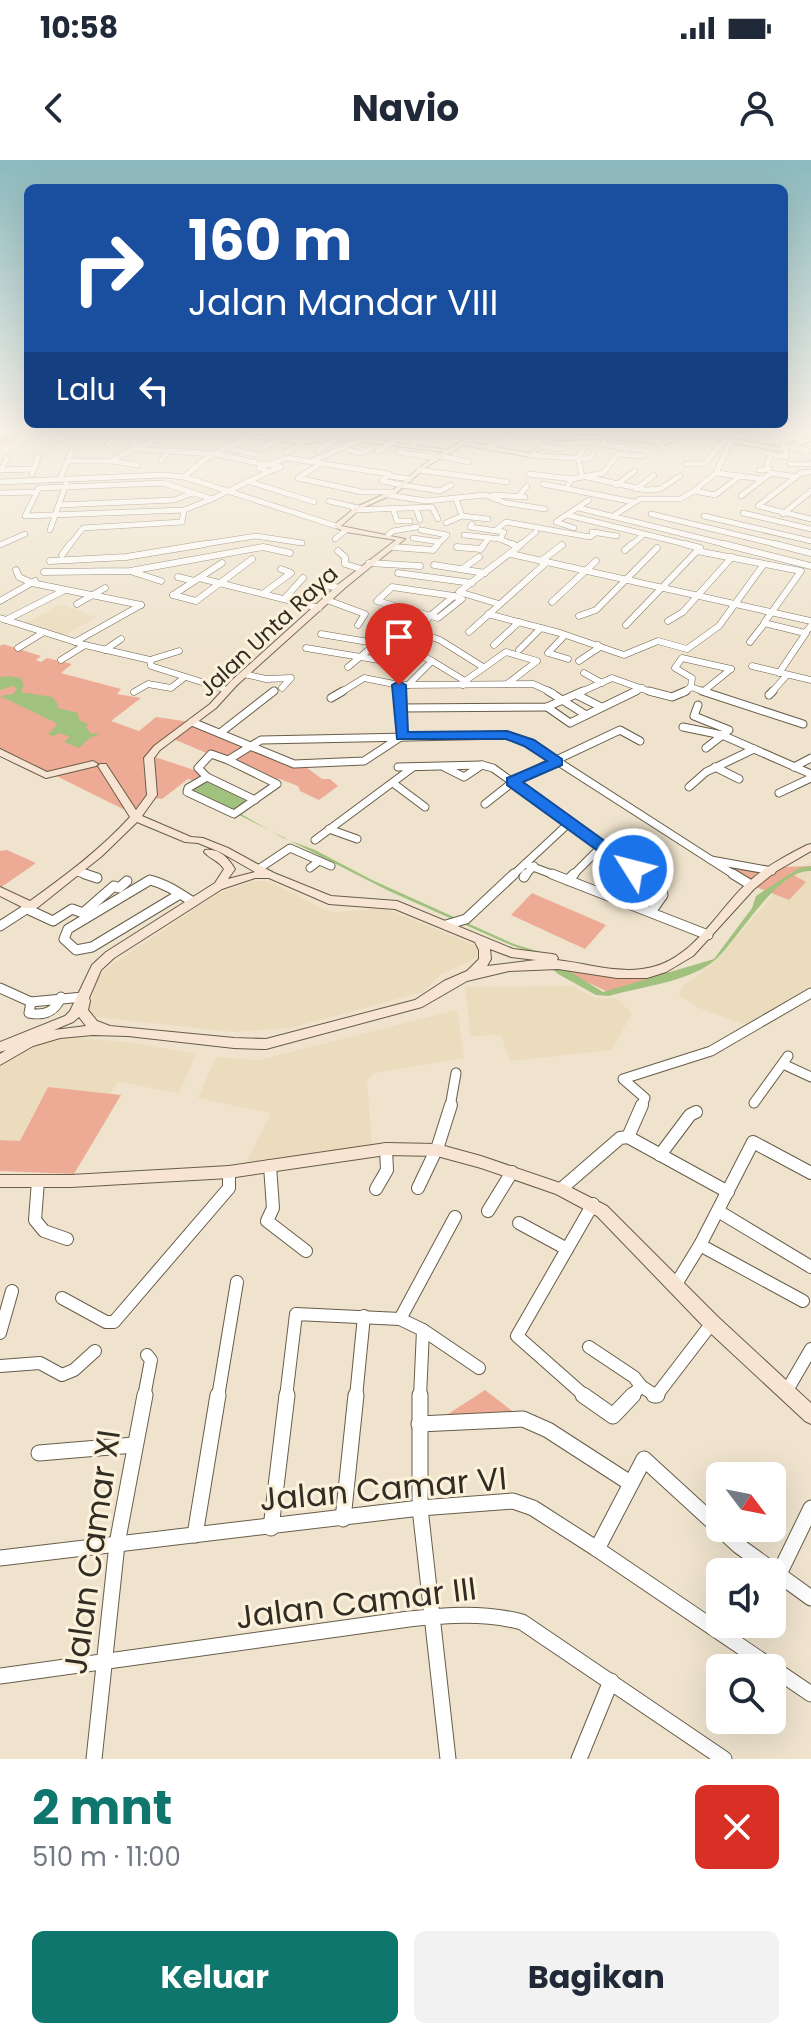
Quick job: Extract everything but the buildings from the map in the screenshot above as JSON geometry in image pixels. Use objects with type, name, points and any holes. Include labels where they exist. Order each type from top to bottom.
[{"type":"street","points":[[30,504],[25,516],[184,510],[200,504]]},
{"type":"street","points":[[50,530],[59,505],[78,504]]},
{"type":"street","points":[[134,525],[137,504]]},
{"type":"street","points":[[269,504],[336,526]]},
{"type":"street","points":[[338,504],[356,509],[432,507],[438,519]]},
{"type":"street","name":"Jalan Unta Raya","points":[[366,504],[336,526],[346,530],[394,533]]},
{"type":"street","points":[[458,504],[462,516]]},
{"type":"street","points":[[501,504],[504,522]]},
{"type":"street","points":[[525,504],[545,509]]},
{"type":"street","points":[[584,504],[556,522],[617,536]]},
{"type":"street","points":[[613,516],[632,504]]},
{"type":"street","points":[[761,504],[758,506],[810,518]]},
{"type":"street","points":[[764,529],[796,504]]},
{"type":"street","points":[[416,508],[420,520]]},
{"type":"street","points":[[579,508],[811,566]]},
{"type":"street","points":[[393,509],[397,521],[410,521]]},
{"type":"street","points":[[0,601],[32,583],[83,528],[182,522],[184,510]]},
{"type":"street","points":[[520,524],[521,513]]},
{"type":"street","points":[[608,543],[653,513],[811,553]]},
{"type":"street","points":[[743,513],[811,529]]},
{"type":"street","points":[[567,515],[703,549],[714,542]]},
{"type":"street","points":[[446,523],[462,516],[488,519]]},
{"type":"street","points":[[704,516],[811,541]]},
{"type":"street","points":[[504,522],[590,537],[597,532]]},
{"type":"street","points":[[496,530],[504,522]]},
{"type":"street","points":[[489,538],[481,549],[457,545],[471,525],[505,533],[500,539]]},
{"type":"street","points":[[743,537],[754,527]]},
{"type":"street","points":[[392,547],[431,550],[447,535],[419,529],[394,533]]},
{"type":"street","points":[[335,539],[346,530]]},
{"type":"street","points":[[499,604],[458,594],[536,532]]},
{"type":"street","points":[[760,541],[773,532]]},
{"type":"street","points":[[392,547],[402,539],[394,533]]},
{"type":"street","points":[[0,546],[25,534]]},
{"type":"street","points":[[464,535],[518,544]]},
{"type":"street","points":[[56,557],[150,554],[252,536],[302,543]]},
{"type":"street","points":[[625,550],[642,536]]},
{"type":"street","points":[[263,547],[270,537]]},
{"type":"street","points":[[413,538],[440,542]]},
{"type":"street","points":[[668,621],[683,612],[732,556],[752,539]]},
{"type":"street","points":[[469,632],[562,545]]},
{"type":"street","points":[[0,546],[11,552]]},
{"type":"street","points":[[44,572],[130,571],[263,547],[290,553]]},
{"type":"street","name":"Jalan Unta Raya","points":[[135,817],[152,795],[149,764],[152,754],[213,706],[244,674],[361,569],[392,547]]},
{"type":"street","points":[[579,616],[596,610],[657,548]]},
{"type":"street","points":[[338,551],[345,557],[345,564],[361,569]]},
{"type":"street","points":[[626,625],[696,551],[801,571],[750,642]]},
{"type":"street","points":[[159,552],[165,565]]},
{"type":"street","points":[[150,554],[179,574],[196,580],[221,583],[319,608]]},
{"type":"street","points":[[509,555],[733,605],[809,627]]},
{"type":"street","points":[[56,557],[92,558]]},
{"type":"street","points":[[462,569],[479,557]]},
{"type":"street","points":[[222,563],[173,595],[196,601],[252,559]]},
{"type":"street","points":[[552,602],[596,561]]},
{"type":"street","points":[[369,563],[420,566]]},
{"type":"street","points":[[488,614],[624,655],[658,641],[687,649],[719,626],[764,564]]},
{"type":"street","points":[[434,565],[485,573]]},
{"type":"street","points":[[197,569],[208,572]]},
{"type":"street","points":[[264,593],[291,573],[281,569]]},
{"type":"street","points":[[16,570],[19,577],[32,583],[141,605],[75,642]]},
{"type":"street","points":[[130,571],[161,581]]},
{"type":"street","points":[[398,573],[472,583]]},
{"type":"street","points":[[285,598],[303,578]]},
{"type":"street","points":[[318,584],[340,588]]},
{"type":"street","points":[[418,632],[430,616],[454,596],[393,587],[377,600],[430,616]]},
{"type":"street","points":[[77,604],[105,588]]},
{"type":"street","points":[[166,588],[179,591]]},
{"type":"street","points":[[3,619],[65,590]]},
{"type":"street","points":[[327,600],[365,614],[358,625]]},
{"type":"street","points":[[3,619],[85,645],[150,660],[179,651]]},
{"type":"street","points":[[494,645],[519,622]]},
{"type":"street","points":[[764,624],[809,627]]},
{"type":"street","points":[[769,695],[809,627]]},
{"type":"street","points":[[394,628],[440,640],[483,667]]},
{"type":"street","points":[[519,650],[541,628]]},
{"type":"street","points":[[18,648],[44,632]]},
{"type":"street","points":[[321,634],[410,649],[464,683]]},
{"type":"street","points":[[564,636],[548,653],[568,659]]},
{"type":"street","points":[[105,650],[121,639]]},
{"type":"street","points":[[348,667],[377,643]]},
{"type":"street","points":[[61,660],[85,645]]},
{"type":"street","points":[[579,661],[600,647],[598,645]]},
{"type":"street","points":[[306,648],[385,661]]},
{"type":"street","points":[[58,649],[72,653]]},
{"type":"street","points":[[464,683],[506,652],[537,661],[506,684]]},
{"type":"street","points":[[400,708],[547,707],[618,678],[672,698],[683,695],[691,687],[692,678],[675,669],[682,658],[731,669],[705,690]]},
{"type":"street","points":[[150,660],[151,666],[227,690]]},
{"type":"street","points":[[408,685],[432,661]]},
{"type":"street","points":[[752,666],[811,680]]},
{"type":"street","points":[[584,673],[602,683]]},
{"type":"street","points":[[220,733],[291,678],[266,679],[244,674]]},
{"type":"street","points":[[134,692],[148,684],[171,688],[185,677]]},
{"type":"street","points":[[331,698],[364,678],[399,685],[535,684],[586,715]]},
{"type":"street","points":[[399,685],[402,736]]},
{"type":"street","points":[[691,687],[803,724]]},
{"type":"street","points":[[547,707],[568,723],[642,688]]},
{"type":"street","points":[[577,695],[601,707]]},
{"type":"street","points":[[698,705],[694,716],[728,729],[706,748]]},
{"type":"street","points":[[192,722],[293,764],[361,762],[402,736]]},
{"type":"street","points":[[683,727],[722,735],[811,776]]},
{"type":"street","points":[[485,804],[512,781],[620,730],[640,741]]},
{"type":"street","points":[[228,760],[266,739],[507,735],[529,743],[704,858],[751,885]]},
{"type":"street","points":[[689,787],[715,767],[754,749]]},
{"type":"street","points":[[0,752],[46,775],[101,764],[135,817],[189,840],[199,840],[329,900],[390,903],[461,924],[480,941],[530,960],[554,961],[625,976],[661,970],[688,955],[751,885],[811,847]]},
{"type":"street","points":[[207,777],[188,788],[187,792],[237,812],[255,800],[277,784],[213,754],[198,766],[207,777],[255,800]]},
{"type":"street","points":[[794,767],[811,758]]},
{"type":"street","points":[[398,767],[442,766],[464,777],[482,765],[493,768],[663,892],[651,912]]},
{"type":"street","points":[[715,767],[739,779]]},
{"type":"street","points":[[315,840],[412,768]]},
{"type":"street","points":[[779,793],[811,776]]},
{"type":"street","points":[[393,783],[425,807]]},
{"type":"street","points":[[0,926],[77,872],[135,817]]},
{"type":"street","points":[[461,924],[530,864],[569,823]]},
{"type":"street","points":[[329,829],[357,839]]},
{"type":"street","points":[[189,840],[193,846],[222,858],[230,869]]},
{"type":"street","points":[[568,880],[602,846]]},
{"type":"street","points":[[0,1047],[69,1019],[96,968],[110,955],[218,886],[265,872],[290,848],[331,866]]},
{"type":"street","points":[[704,858],[772,871]]},
{"type":"street","points":[[218,886],[230,869],[246,861]]},
{"type":"street","points":[[310,868],[319,861]]},
{"type":"street","points":[[524,877],[530,864]]},
{"type":"street","points":[[530,864],[708,935]]},
{"type":"street","points":[[609,896],[633,869]]},
{"type":"street","points":[[77,872],[97,878]]},
{"type":"street","points":[[180,894],[92,947],[76,950],[64,939],[68,929],[150,880],[180,894],[193,902]]},
{"type":"street","points":[[0,891],[53,921],[72,909],[83,913],[114,886],[119,888],[127,881]]},
{"type":"street","points":[[472,974],[485,961],[485,951],[480,941]]},
{"type":"street","points":[[92,947],[110,955]]},
{"type":"street","points":[[506,969],[498,962],[511,953]]},
{"type":"street","points":[[0,1060],[27,1042],[51,1034],[111,1031],[241,1045],[266,1044],[418,1004],[472,974],[506,969],[530,960]]},
{"type":"street","points":[[0,988],[13,998],[24,997],[31,1002],[82,998]]},
{"type":"street","points":[[628,1137],[645,1098],[623,1079],[711,1051],[811,993]]},
{"type":"street","points":[[82,998],[81,1011],[84,1015],[98,1027],[111,1031]]},
{"type":"street","points":[[31,1002],[29,1013],[49,1014],[60,1000]]},
{"type":"street","points":[[31,1032],[34,1015]]},
{"type":"street","points":[[754,1103],[785,1060],[811,1077]]},
{"type":"street","points":[[418,1188],[437,1150],[451,1108],[456,1073]]},
{"type":"street","points":[[660,1155],[690,1115],[696,1112]]},
{"type":"street","points":[[561,1189],[620,1138],[628,1137],[728,1192]]},
{"type":"street","points":[[676,1284],[700,1245],[753,1142],[811,1173]]},
{"type":"street","points":[[376,1189],[387,1170],[386,1149]]},
{"type":"street","points":[[0,1181],[229,1172],[386,1149],[437,1150],[512,1172],[593,1204],[712,1323],[811,1415]]},
{"type":"street","points":[[270,1166],[273,1208],[263,1225],[306,1251]]},
{"type":"street","points":[[62,1298],[106,1322],[114,1322],[229,1188],[229,1172]]},
{"type":"street","points":[[488,1211],[512,1172]]},
{"type":"street","points":[[38,1181],[34,1219],[37,1228],[44,1234],[67,1239]]},
{"type":"street","points":[[593,1204],[518,1337],[578,1391],[613,1416],[641,1386]]},
{"type":"street","points":[[718,1211],[811,1267]]},
{"type":"street","points":[[400,1319],[455,1217]]},
{"type":"street","points":[[519,1223],[567,1249]]},
{"type":"street","points":[[700,1245],[803,1301]]},
{"type":"street","points":[[195,1535],[237,1282]]},
{"type":"street","points":[[0,1333],[12,1291]]},
{"type":"street","points":[[271,1528],[295,1316],[299,1313],[400,1319],[423,1330],[479,1368]]},
{"type":"street","points":[[343,1519],[364,1316]]},
{"type":"street","points":[[589,1347],[634,1377],[655,1397],[712,1323]]},
{"type":"street","points":[[423,1330],[419,1424],[420,1508],[448,1759]]},
{"type":"street","points":[[786,1392],[811,1349]]},
{"type":"street","points":[[0,1366],[40,1363],[62,1375],[74,1370],[95,1351]]},
{"type":"street","name":"Jalan Camar XI","points":[[94,1759],[117,1544],[151,1360],[147,1355]]},
{"type":"street","points":[[419,1424],[523,1419],[548,1430],[630,1483]]},
{"type":"street","points":[[39,1453],[134,1445]]},
{"type":"street","points":[[597,1549],[644,1459],[755,1558]]},
{"type":"street","name":"Jalan Camar VI","points":[[0,1558],[420,1508],[513,1501],[533,1508],[597,1549],[811,1694]]},
{"type":"street","points":[[786,1560],[811,1508]]},
{"type":"street","points":[[786,1581],[811,1598]]},
{"type":"street","name":"Jalan Camar III","points":[[0,1676],[434,1617],[479,1614],[511,1617],[611,1681],[715,1756]]},
{"type":"street","points":[[579,1759],[611,1681]]},
{"type":"shaded area","points":[[61,604],[96,617],[62,637],[25,624]]},
{"type":"shaded area","points":[[3,644],[41,656],[36,660],[41,662],[47,658],[72,664],[61,673],[121,689],[117,694],[141,698],[111,721],[139,731],[156,717],[190,722],[302,764],[338,786],[319,800],[300,791],[298,786],[280,779],[268,779],[171,738],[180,729],[143,758],[147,800],[135,815],[0,748],[0,646]]},
{"type":"shaded area","points":[[0,677],[21,678],[24,685],[21,692],[52,697],[58,708],[78,713],[79,720],[88,724],[86,727],[90,733],[100,734],[79,748],[64,742],[70,737],[60,733],[53,736],[48,734],[56,723],[0,696],[13,694],[17,689],[13,686],[0,690]]},
{"type":"shaded area","points":[[149,755],[203,775],[195,781],[188,779],[162,799],[153,798]]},
{"type":"shaded area","points":[[204,780],[247,801],[234,810],[271,831],[188,789]]},
{"type":"shaded area","points":[[289,840],[514,944],[537,951],[603,992],[714,959],[752,908],[756,896],[799,868],[811,866],[811,871],[798,873],[771,893],[723,952],[703,968],[677,979],[609,996],[596,995],[558,974],[535,953],[389,891]]},
{"type":"shaded area","points":[[7,850],[36,863],[0,888],[0,851]]},
{"type":"shaded area","points":[[704,860],[773,872],[781,867],[811,866],[790,873],[806,882],[789,900],[751,885]]},
{"type":"shaded area","points":[[811,862],[811,993],[748,1026],[699,1008],[679,995],[682,987],[717,960],[779,888]]},
{"type":"shaded area","points":[[252,881],[269,881],[335,912],[384,908],[477,946],[482,955],[440,975],[423,992],[291,1028],[233,1032],[98,1017],[87,1012],[99,977],[110,966],[217,894]]},
{"type":"shaded area","points":[[532,893],[606,925],[585,949],[511,915]]},
{"type":"shaded area","points":[[683,970],[608,992],[564,971],[636,977]]},
{"type":"shaded area","points":[[573,986],[596,998],[616,998],[632,1013],[612,1050],[510,1061],[501,1035],[471,1036],[465,987]]},
{"type":"shaded area","points":[[457,1010],[464,1058],[374,1073],[367,1080],[372,1145],[246,1163],[271,1113],[198,1098],[216,1057],[259,1060]]},
{"type":"shaded area","points":[[51,1038],[135,1043],[196,1054],[179,1093],[118,1082],[110,1094],[48,1087],[19,1142],[0,1140],[0,1067],[17,1051]]},
{"type":"shaded area","points":[[48,1087],[121,1095],[74,1174],[0,1171],[0,1140],[20,1141]]},
{"type":"shaded area","points":[[485,1390],[516,1414],[442,1418]]},
{"type":"route","points":[[399,685],[402,736],[507,735],[529,743],[557,762],[512,781],[633,869]]}]
